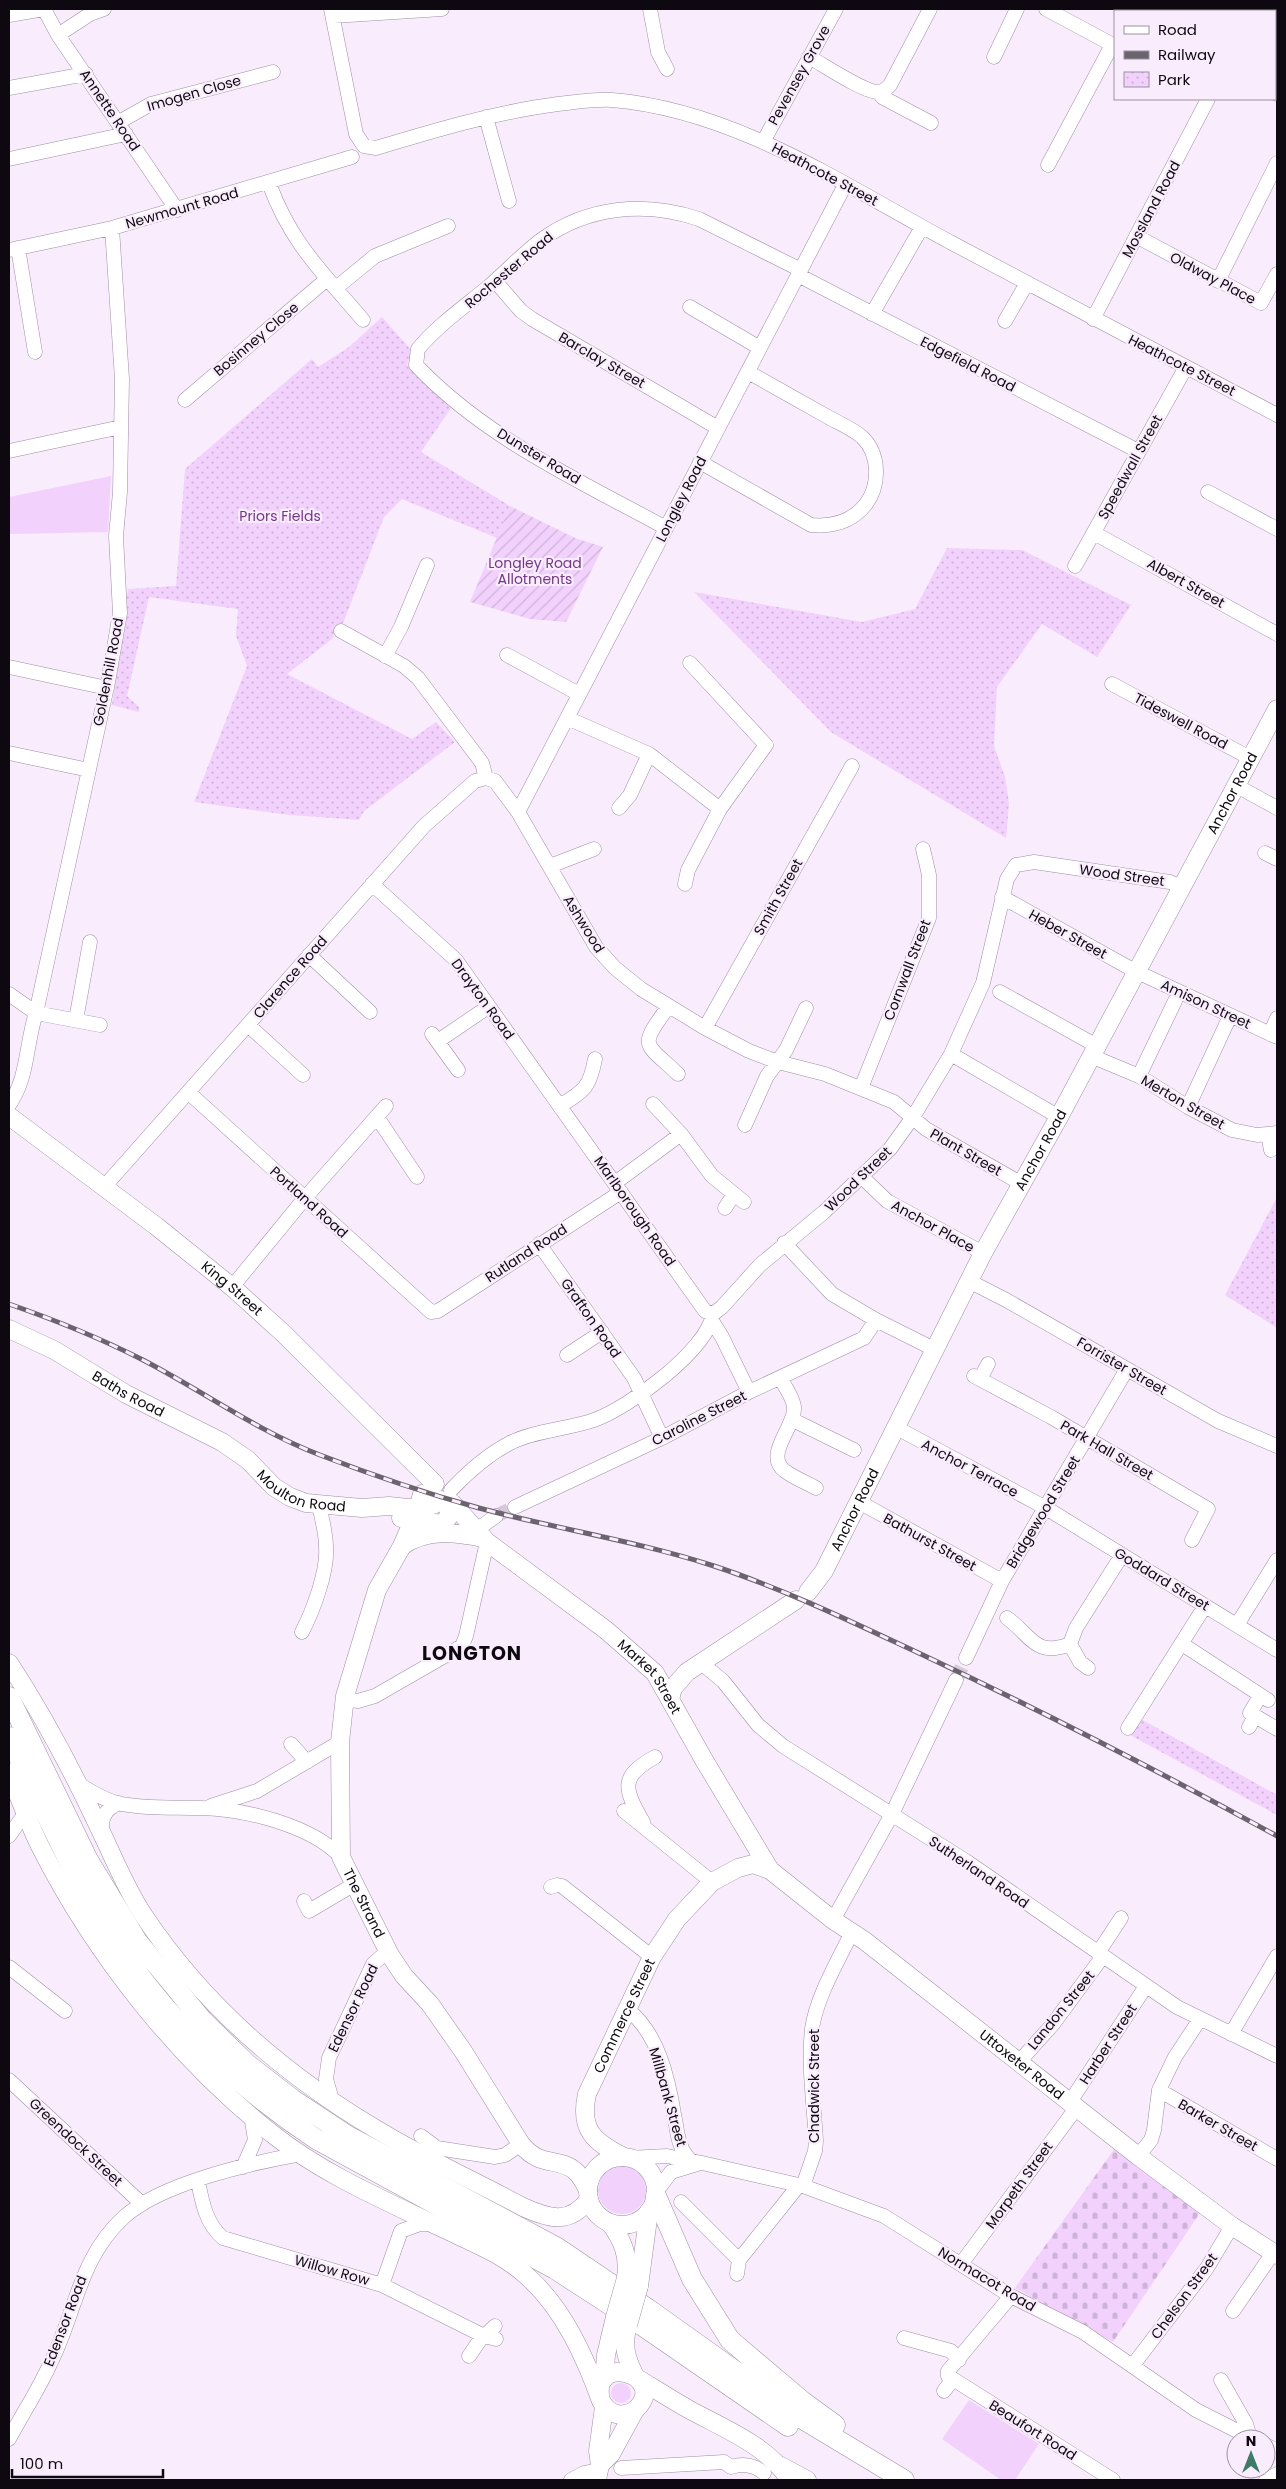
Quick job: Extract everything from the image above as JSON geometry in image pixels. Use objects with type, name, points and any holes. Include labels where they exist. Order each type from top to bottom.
[{"type":"highway","points":[[9,1697],[88,1860],[137,1941],[203,2021],[247,2064],[292,2099],[348,2136],[556,2247],[648,2309],[801,2418],[904,2480]]},
{"type":"highway","points":[[9,1737],[83,1887],[108,1931],[160,2002],[198,2045],[280,2116],[316,2139],[555,2269],[643,2326],[799,2433],[877,2480]]},
{"type":"highway","points":[[654,2200],[692,2279],[730,2340],[802,2401],[910,2480]]},
{"type":"main road","name":"Anchor Road","points":[[670,1699],[673,1688],[694,1667],[802,1596],[824,1571],[983,1253],[1059,1117],[1135,971],[1277,711]]},
{"type":"main road","name":"King Street","points":[[9,1116],[232,1287],[342,1391],[432,1495],[481,1537]]},
{"type":"main road","name":"Baths Road","points":[[9,1329],[54,1350],[143,1404],[222,1442],[248,1460]]},
{"type":"main road","name":"Moulton Road","points":[[248,1460],[274,1486],[290,1497],[319,1505],[362,1508],[389,1506],[432,1495]]},
{"type":"main road","name":"The Strand","points":[[432,1495],[378,1590],[345,1696],[340,1742],[341,1858],[390,1955],[404,1976],[430,2004],[463,2051],[521,2144],[527,2151],[540,2159],[569,2166],[574,2170],[588,2194]]},
{"type":"main road","points":[[402,1546],[422,1535],[464,1534],[481,1537]]},
{"type":"main road","name":"Market Street","points":[[481,1537],[606,1630],[655,1673],[770,1870]]},
{"type":"main road","points":[[9,1663],[77,1783],[122,1877],[143,1915],[188,1976],[247,2036],[277,2061],[332,2100],[393,2139],[534,2212],[548,2216],[570,2216],[577,2212],[588,2194],[590,2179],[597,2168],[610,2159],[627,2157],[648,2169],[654,2181],[654,2200],[621,2321],[606,2354],[604,2379],[600,2387],[602,2404],[598,2451],[599,2472]]},
{"type":"main road","points":[[655,1673],[694,1667]]},
{"type":"main road","points":[[9,1772],[37,1840],[65,1891],[104,1952],[141,2002],[232,2099],[301,2154],[351,2183],[505,2259],[539,2287],[572,2333],[602,2404],[618,2415],[627,2414],[636,2409],[666,2406],[690,2410]]},
{"type":"main road","name":"Commerce Street","points":[[627,2157],[610,2150],[588,2130],[584,2107],[587,2094],[652,1957],[677,1919],[740,1856],[749,1834]]},
{"type":"main road","name":"Commerce Street","points":[[715,1880],[738,1868],[753,1864],[770,1870]]},
{"type":"main road","name":"Uttoxeter Road","points":[[770,1870],[1138,2156],[1232,2226],[1275,2254]]},
{"type":"main road","points":[[588,2194],[596,2212],[610,2223],[625,2247],[633,2282]]},
{"type":"main road","points":[[610,2223],[621,2225],[634,2222],[654,2200]]},
{"type":"main road","points":[[599,2472],[643,2396],[641,2384],[628,2362],[621,2321]]},
{"type":"main road","points":[[604,2379],[620,2371],[636,2377],[690,2410],[738,2434],[785,2473],[807,2480]]},
{"type":"street","points":[[9,15],[44,9]]},
{"type":"street","name":"Annette Road","points":[[44,9],[58,35],[177,210]]},
{"type":"street","points":[[58,35],[90,14],[104,9]]},
{"type":"street","points":[[332,12],[442,9]]},
{"type":"street","points":[[650,9],[658,52],[667,69]]},
{"type":"street","name":"Pevensey Grove","points":[[763,142],[836,9]]},
{"type":"street","points":[[879,92],[890,85],[930,9]]},
{"type":"street","points":[[994,57],[1017,9]]},
{"type":"street","points":[[1046,9],[1113,46],[1048,165]]},
{"type":"street","name":"Heathcote Street","points":[[332,12],[352,118],[360,143],[372,148],[486,116],[531,107],[610,100],[693,116],[763,142],[1093,319],[1277,414]]},
{"type":"street","points":[[809,57],[866,89],[879,92],[882,97],[931,123]]},
{"type":"street","name":"Imogen Close","points":[[9,159],[123,128],[151,104],[273,72]]},
{"type":"street","points":[[9,88],[86,74]]},
{"type":"street","name":"Mossland Road","points":[[1093,319],[1207,100]]},
{"type":"street","points":[[486,116],[509,201]]},
{"type":"street","name":"Newmount Road","points":[[14,249],[112,228],[352,157]]},
{"type":"street","points":[[1218,281],[1277,163]]},
{"type":"street","points":[[269,183],[279,210],[295,239],[363,320]]},
{"type":"street","name":"Longley Road","points":[[518,812],[845,185]]},
{"type":"street","name":"Rochester Road","points":[[421,371],[416,366],[418,349],[423,343],[540,241],[565,225],[607,211],[638,207],[669,210],[699,218],[799,273]]},
{"type":"street","name":"Bosinney Close","points":[[185,400],[331,284],[375,256],[448,226]]},
{"type":"street","points":[[872,314],[922,227]]},
{"type":"street","name":"Goldenhill Road","points":[[9,1105],[20,1086],[29,1034],[36,1012],[107,688],[120,613],[116,536],[120,492],[122,378],[112,228]]},
{"type":"street","name":"Oldway Place","points":[[1136,236],[1261,303],[1277,274]]},
{"type":"street","points":[[14,249],[35,352]]},
{"type":"street","name":"Edgefield Road","points":[[799,273],[872,314],[1138,451]]},
{"type":"street","name":"Barclay Street","points":[[495,281],[521,311],[532,319],[718,428]]},
{"type":"street","points":[[1005,321],[1027,283]]},
{"type":"street","points":[[690,307],[760,348]]},
{"type":"street","name":"Speedwall Street","points":[[1075,566],[1186,367]]},
{"type":"street","name":"Dunster Road","points":[[421,371],[479,420],[528,452],[666,528]]},
{"type":"street","points":[[700,462],[811,524],[829,526],[847,520],[861,510],[871,494],[876,468],[871,450],[861,436],[748,372]]},
{"type":"street","points":[[9,451],[121,427]]},
{"type":"street","points":[[1208,492],[1277,529]]},
{"type":"street","name":"Albert Street","points":[[1094,533],[1277,634]]},
{"type":"street","points":[[385,656],[401,626],[427,565]]},
{"type":"street","name":"Ashwood","points":[[341,631],[404,666],[418,678],[482,763],[486,778],[495,781],[518,812],[596,947],[615,968],[668,1006],[750,1051],[778,1062],[825,1074],[861,1088],[894,1102],[913,1117]]},
{"type":"street","points":[[507,655],[579,694]]},
{"type":"street","points":[[685,884],[688,870],[720,809],[766,745],[690,663]]},
{"type":"street","points":[[9,667],[107,688]]},
{"type":"street","name":"Tideswell Road","points":[[1112,684],[1250,758]]},
{"type":"street","points":[[567,718],[649,754],[720,809]]},
{"type":"street","points":[[9,753],[89,770]]},
{"type":"street","points":[[619,808],[630,795],[649,754]]},
{"type":"street","name":"Smith Street","points":[[705,1028],[852,766]]},
{"type":"street","name":"Clarence Road","points":[[104,1187],[424,826],[475,781],[486,778]]},
{"type":"street","points":[[1235,785],[1277,808]]},
{"type":"street","points":[[550,866],[594,849]]},
{"type":"street","name":"Cornwall Street","points":[[861,1088],[929,918],[929,875],[923,849]]},
{"type":"street","name":"Wood Street","points":[[432,1495],[512,1442],[595,1420],[640,1394],[678,1364],[699,1342],[712,1318],[784,1243],[824,1212],[890,1150],[913,1117],[951,1054],[983,983],[1007,878],[1016,865],[1034,862],[1161,881],[1181,887]]},
{"type":"street","name":"Drayton Road","points":[[372,884],[456,960],[488,1007],[561,1105]]},
{"type":"street","name":"Heber Street","points":[[1002,897],[1135,971]]},
{"type":"street","points":[[76,1020],[90,942]]},
{"type":"street","points":[[309,955],[370,1012]]},
{"type":"street","name":"Amison Street","points":[[1135,971],[1274,1036]]},
{"type":"street","name":"Merton Street","points":[[1000,992],[1188,1107],[1232,1130],[1257,1135],[1273,1133]]},
{"type":"street","points":[[9,994],[36,1012],[100,1025]]},
{"type":"street","points":[[1139,1076],[1175,1001]]},
{"type":"street","points":[[668,1006],[649,1034],[647,1041],[650,1048],[678,1074]]},
{"type":"street","points":[[458,1070],[435,1037],[488,1007]]},
{"type":"street","points":[[745,1125],[767,1076],[786,1050],[806,1008]]},
{"type":"street","points":[[1188,1107],[1230,1016]]},
{"type":"street","points":[[1274,1036],[1277,1018]]},
{"type":"street","points":[[248,1025],[303,1075]]},
{"type":"street","points":[[951,1054],[1059,1117]]},
{"type":"street","points":[[561,1105],[582,1092],[591,1078],[595,1058]]},
{"type":"street","name":"Portland Road","points":[[188,1092],[431,1312]]},
{"type":"street","points":[[653,1104],[681,1134],[712,1176],[739,1198],[725,1208]]},
{"type":"street","name":"Marlborough Road","points":[[561,1105],[618,1188],[712,1318],[749,1392]]},
{"type":"street","points":[[232,1287],[305,1198],[382,1111],[417,1178]]},
{"type":"street","name":"Plant Street","points":[[913,1117],[926,1129],[1022,1184]]},
{"type":"street","points":[[1271,1150],[1273,1133]]},
{"type":"street","name":"Rutland Road","points":[[431,1312],[438,1311],[539,1244],[618,1188],[681,1134]]},
{"type":"street","name":"Anchor Place","points":[[861,1176],[887,1201],[983,1253]]},
{"type":"street","points":[[784,1243],[832,1294],[876,1320],[934,1349]]},
{"type":"street","name":"Grafton Road","points":[[539,1244],[634,1378],[662,1438]]},
{"type":"street","name":"Forrister Street","points":[[969,1281],[1233,1428],[1277,1446]]},
{"type":"street","name":"Caroline Street","points":[[515,1507],[662,1438],[749,1392],[781,1379],[864,1338],[876,1320]]},
{"type":"street","points":[[567,1355],[602,1332]]},
{"type":"street","name":"Park Hall Street","points":[[988,1364],[977,1378],[1087,1438],[1208,1509],[1192,1540]]},
{"type":"street","name":"Bridgewood Street","points":[[966,1658],[1002,1581],[1127,1369]]},
{"type":"street","points":[[781,1379],[793,1402],[793,1420],[779,1447],[778,1459],[783,1470],[815,1488]]},
{"type":"street","points":[[793,1420],[854,1450]]},
{"type":"street","name":"Anchor Terrace","points":[[895,1428],[1046,1508]]},
{"type":"street","name":"Bathurst Street","points":[[859,1502],[1002,1581]]},
{"type":"street","points":[[303,1623],[321,1581],[327,1548],[319,1505]]},
{"type":"street","name":"Goddard Street","points":[[1046,1508],[1277,1650]]},
{"type":"street","points":[[345,1696],[350,1700],[358,1701],[375,1696],[462,1646],[466,1636],[481,1537],[496,1516]]},
{"type":"street","points":[[1007,1618],[1015,1634],[1043,1648],[1060,1648],[1070,1644],[1076,1628],[1122,1555]]},
{"type":"street","points":[[1237,1625],[1277,1560]]},
{"type":"street","points":[[1129,1719],[1182,1644],[1205,1606]]},
{"type":"street","points":[[1070,1644],[1080,1662],[1088,1668]]},
{"type":"street","points":[[1182,1644],[1264,1698],[1250,1713],[1252,1722],[1277,1729]]},
{"type":"street","name":"Sutherland Road","points":[[694,1667],[723,1681],[758,1725],[783,1746],[966,1861],[1146,1986],[1200,2019],[1277,2056]]},
{"type":"street","points":[[833,1920],[892,1814],[956,1680]]},
{"type":"street","points":[[203,1808],[257,1791],[340,1742]]},
{"type":"street","points":[[290,1744],[307,1762]]},
{"type":"street","points":[[647,1829],[626,1788],[628,1779],[639,1766],[655,1757]]},
{"type":"street","points":[[77,1783],[97,1796],[118,1803],[203,1808],[251,1815],[294,1827],[325,1843],[341,1858]]},
{"type":"street","points":[[251,1815],[257,1791]]},
{"type":"street","points":[[102,1833],[101,1822],[106,1812],[118,1803]]},
{"type":"street","points":[[624,1811],[715,1880]]},
{"type":"street","points":[[26,1812],[10,1835],[37,1840]]},
{"type":"street","points":[[304,1901],[309,1911],[353,1885]]},
{"type":"street","points":[[551,1887],[562,1886],[652,1957]]},
{"type":"street","name":"Landon Street","points":[[1018,2063],[1053,2024],[1101,1955],[1121,1918]]},
{"type":"street","name":"Chadwick Street","points":[[738,2260],[801,2185],[815,2151],[811,2065],[812,2028],[831,1977],[852,1932]]},
{"type":"street","name":"Edensor Road","points":[[332,2100],[326,2079],[329,2058],[373,1964],[382,1956],[390,1955]]},
{"type":"street","points":[[1231,2034],[1277,1956]]},
{"type":"street","points":[[9,1967],[65,2011]]},
{"type":"street","name":"Harber Street","points":[[1074,2105],[1146,1986]]},
{"type":"street","name":"Millbank Street","points":[[628,2010],[639,2018],[648,2030],[658,2053],[674,2114],[678,2144],[697,2162]]},
{"type":"street","points":[[1138,2156],[1151,2140],[1159,2090],[1175,2057],[1200,2019]]},
{"type":"street","name":"Greendock Street","points":[[9,2080],[142,2204]]},
{"type":"street","name":"Barker Street","points":[[1159,2090],[1277,2159]]},
{"type":"street","name":"Morpeth Street","points":[[961,2264],[1074,2105]]},
{"type":"street","points":[[243,2167],[255,2140],[251,2116]]},
{"type":"street","points":[[421,2136],[437,2148],[473,2159],[505,2155],[521,2144]]},
{"type":"street","name":"Edensor Road","points":[[9,2439],[52,2361],[87,2266],[106,2237],[124,2217],[162,2192],[243,2167],[301,2154]]},
{"type":"street","name":"Normacot Road","points":[[627,2157],[667,2156],[801,2185],[884,2216],[1011,2296],[1083,2332],[1134,2365],[1196,2410],[1233,2429]]},
{"type":"street","name":"Normacot Road","points":[[654,2200],[671,2172],[697,2162]]},
{"type":"street","name":"Willow Row","points":[[198,2181],[212,2230],[223,2238],[382,2285],[491,2334],[469,2356]]},
{"type":"street","points":[[681,2202],[688,2217],[738,2260],[738,2274]]},
{"type":"street","points":[[382,2285],[400,2231],[420,2224],[434,2224]]},
{"type":"street","name":"Chelson Street","points":[[1134,2365],[1206,2268],[1232,2226]]},
{"type":"street","points":[[1233,2311],[1275,2254]]},
{"type":"street","points":[[944,2391],[953,2379],[948,2376],[948,2371],[1011,2296]]},
{"type":"street","points":[[904,2338],[951,2351],[959,2360]]},
{"type":"street","name":"Beaufort Road","points":[[953,2379],[1113,2480]]},
{"type":"street","points":[[1221,2380],[1248,2429]]},
{"type":"street","points":[[629,2463],[724,2462],[728,2474],[745,2465],[764,2473]]},
{"type":"street","points":[[571,2480],[584,2473],[599,2472]]},
{"type":"street","points":[[1266,2480],[1277,2474]]},
{"type":"green space","name":"Priors Fields","points":[[382,317],[412,351],[407,365],[451,408],[421,452],[510,506],[497,538],[402,499],[384,517],[344,621],[332,639],[287,674],[412,739],[436,722],[455,742],[364,811],[359,820],[290,815],[194,802],[247,666],[236,636],[238,609],[149,597],[127,696],[139,707],[139,712],[112,705],[128,589],[176,586],[185,469],[312,359],[318,367],[349,347]]},
{"type":"green space","points":[[111,476],[108,532],[9,534],[9,497]]},
{"type":"green space","name":"Longley Road Allotments","points":[[510,506],[575,538],[603,547],[566,622],[530,619],[470,602]]},
{"type":"green space","points":[[947,548],[1022,550],[1131,605],[1097,657],[1042,624],[997,687],[994,746],[1005,777],[1009,803],[1006,838],[831,732],[694,592],[862,622],[915,609]]},
{"type":"green space","points":[[1277,1197],[1277,1328],[1225,1295]]},
{"type":"green space","points":[[1139,1718],[1277,1795],[1277,1815],[1130,1735]]},
{"type":"green space","points":[[1115,2148],[1200,2213],[1113,2342],[1015,2288]]},
{"type":"green space","points":[[622,2166],[631,2168],[639,2173],[644,2181],[646,2190],[644,2199],[639,2207],[631,2212],[622,2214],[613,2212],[605,2207],[600,2199],[598,2190],[600,2181],[605,2173],[613,2168]]},
{"type":"green space","points":[[621,2383],[628,2386],[631,2393],[628,2400],[621,2403],[614,2400],[611,2393],[614,2386]]},
{"type":"green space","points":[[969,2400],[1039,2444],[1015,2480],[1001,2480],[942,2439]]},
{"type":"tunnel","points":[[496,1516],[515,1507]]},
{"type":"tunnel","points":[[956,1680],[966,1658]]},
{"type":"railway","points":[[9,1304],[43,1316],[127,1352],[274,1434],[320,1455],[379,1477],[479,1508],[685,1557],[741,1575],[795,1597],[970,1677],[1146,1766],[1277,1836]]},
{"type":"district","name":"LONGTON","points":[[472,1653]]}]
